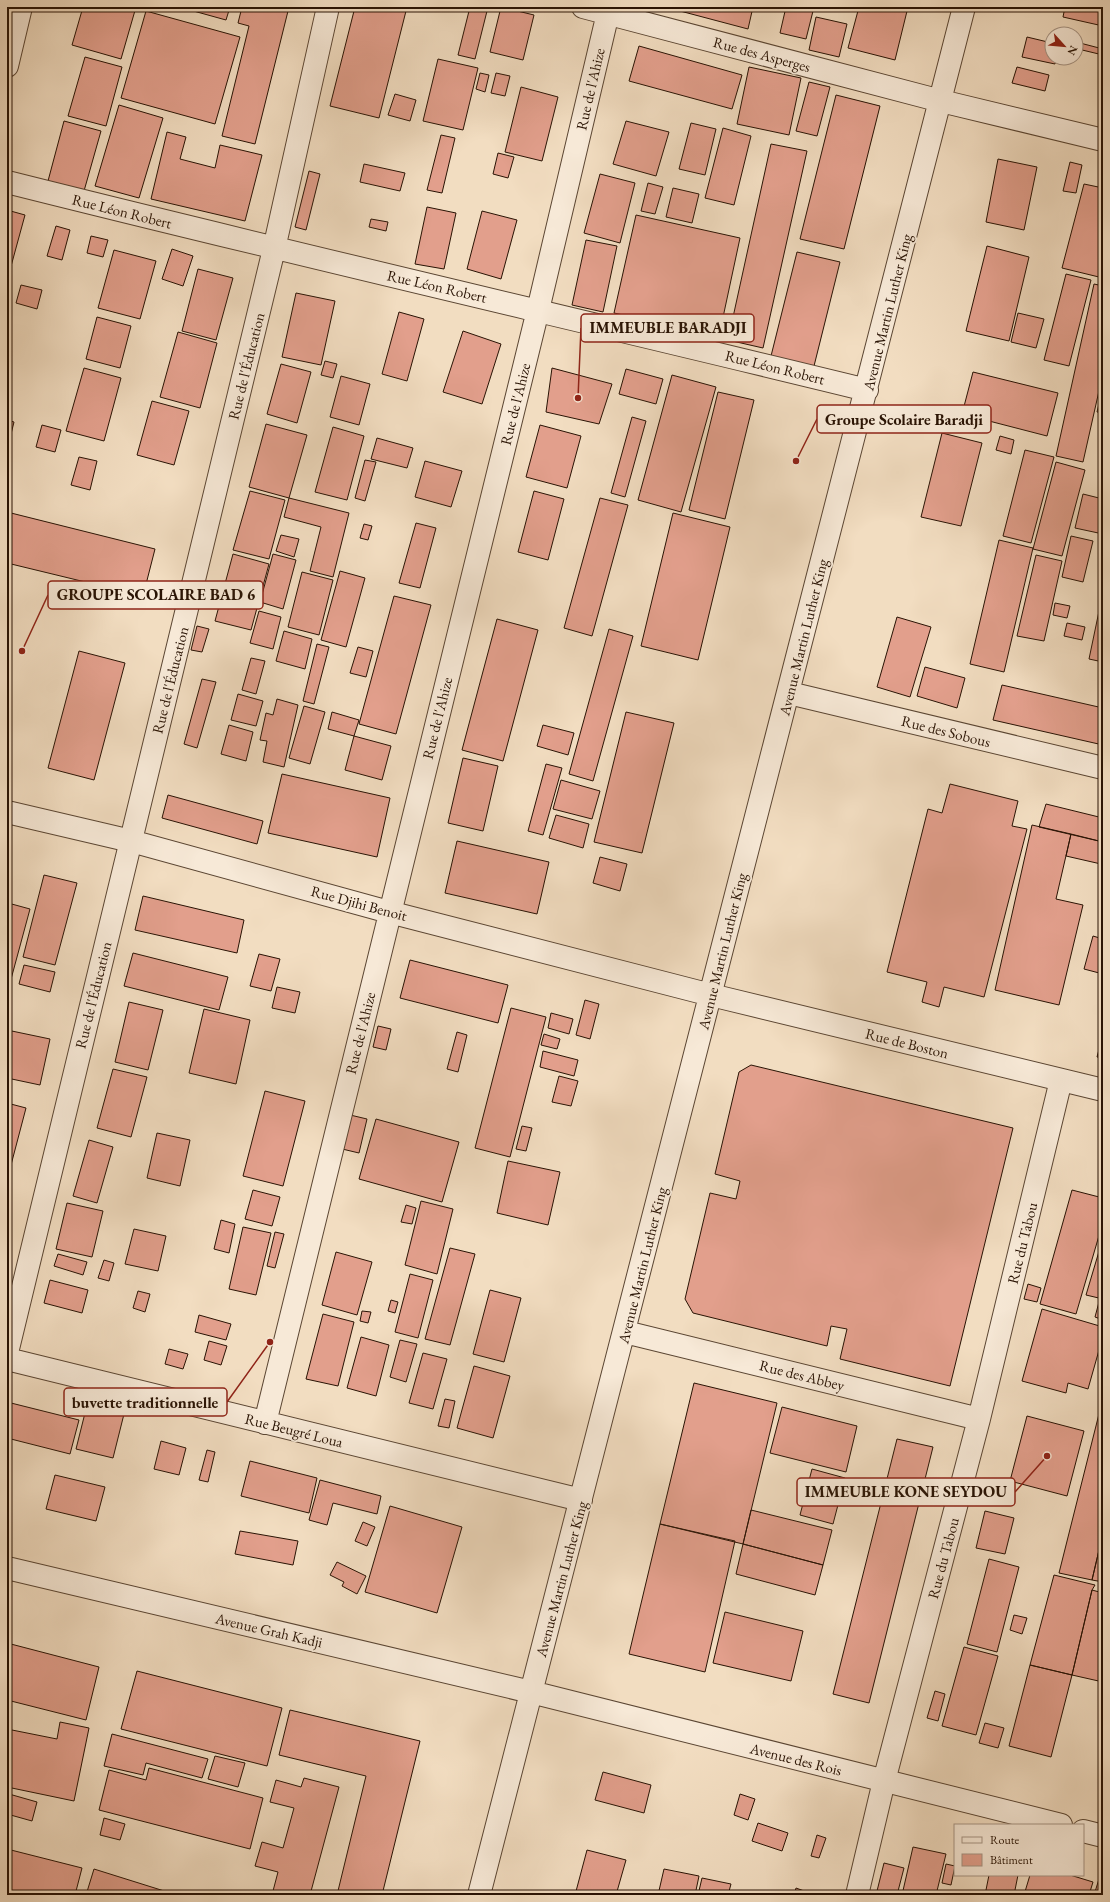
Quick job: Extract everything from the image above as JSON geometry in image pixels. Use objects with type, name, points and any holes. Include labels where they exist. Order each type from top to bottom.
[{"type":"street","points":[[7,66],[21,7]]},
{"type":"street","name":"Rue de l'Éducation","points":[[7,1353],[274,249],[328,7]]},
{"type":"street","name":"Rue des Asperges","points":[[583,7],[941,101],[1103,140]]},
{"type":"street","name":"Avenue Martin Luther King","points":[[480,1895],[964,7]]},
{"type":"street","name":"Rue de l'Ahize","points":[[265,1423],[389,912],[538,310],[608,13]]},
{"type":"street","name":"Rue Léon Robert","points":[[7,182],[274,249],[538,310],[867,390]]},
{"type":"street","name":"Rue des Sobous","points":[[789,693],[1103,768]]},
{"type":"street","name":"Rue Djihi Benoit","points":[[7,812],[131,841],[389,912],[711,995]]},
{"type":"street","name":"Rue de Boston","points":[[711,995],[1103,1090]]},
{"type":"street","name":"Rue du Tabou","points":[[857,1895],[884,1781],[979,1419],[1061,1080]]},
{"type":"street","name":"Rue des Abbey","points":[[625,1332],[979,1419]]},
{"type":"street","name":"Rue Beugré Loua","points":[[7,1359],[581,1500]]},
{"type":"street","name":"Avenue Grah Kadji","points":[[7,1568],[532,1692]]},
{"type":"street","name":"Avenue des Rois","points":[[532,1692],[1057,1824]]},
{"type":"street","points":[[1084,1830],[1103,1836]]},
{"type":"building","points":[[83,7],[136,7],[121,59],[72,45]]},
{"type":"building","points":[[179,7],[230,7],[226,20]]},
{"type":"building","points":[[242,7],[289,7],[255,144],[222,136],[249,26],[238,23]]},
{"type":"building","points":[[355,7],[407,7],[379,118],[330,106]]},
{"type":"building","points":[[470,7],[488,7],[475,59],[458,55]]},
{"type":"building","points":[[501,7],[534,15],[523,60],[490,52]]},
{"type":"building","points":[[665,7],[753,7],[748,29]]},
{"type":"building","points":[[786,7],[814,7],[806,39],[780,33]]},
{"type":"building","points":[[859,7],[908,7],[895,60],[848,48]]},
{"type":"building","points":[[1065,7],[1103,7],[1103,26],[1063,17]]},
{"type":"building","points":[[146,11],[240,37],[215,124],[121,98]]},
{"type":"building","points":[[816,17],[847,24],[839,57],[809,50]]},
{"type":"building","points":[[1027,37],[1044,41],[1044,62],[1022,57]]},
{"type":"building","points":[[1084,44],[1103,49],[1103,55],[1084,50]]},
{"type":"building","points":[[639,46],[742,75],[732,109],[629,81]]},
{"type":"building","points":[[85,57],[122,67],[106,126],[68,116]]},
{"type":"building","points":[[438,59],[478,68],[463,130],[423,121]]},
{"type":"building","points":[[749,67],[801,78],[789,135],[737,124]]},
{"type":"building","points":[[1017,67],[1049,75],[1045,91],[1012,83]]},
{"type":"building","points":[[480,73],[489,75],[485,92],[476,89]]},
{"type":"building","points":[[496,73],[510,76],[505,96],[491,93]]},
{"type":"building","points":[[809,82],[830,87],[817,136],[796,131]]},
{"type":"building","points":[[521,87],[558,97],[542,161],[505,152]]},
{"type":"building","points":[[395,94],[416,100],[410,121],[388,115]]},
{"type":"building","points":[[836,95],[880,106],[844,249],[800,239]]},
{"type":"building","points":[[119,105],[163,118],[139,198],[95,186]]},
{"type":"building","points":[[64,121],[101,131],[84,191],[48,181]]},
{"type":"building","points":[[626,121],[669,132],[656,176],[613,164]]},
{"type":"building","points":[[691,123],[716,129],[705,175],[679,169]]},
{"type":"building","points":[[723,128],[751,136],[734,205],[705,198]]},
{"type":"building","points":[[167,132],[186,137],[180,159],[215,168],[220,145],[262,155],[245,221],[151,199]]},
{"type":"building","points":[[441,135],[455,138],[442,193],[427,190]]},
{"type":"building","points":[[771,144],[807,151],[763,348],[728,340]]},
{"type":"building","points":[[498,153],[514,157],[508,178],[493,174]]},
{"type":"building","points":[[998,159],[1037,167],[1024,230],[986,222]]},
{"type":"building","points":[[1070,162],[1082,165],[1076,193],[1063,191]]},
{"type":"building","points":[[364,164],[405,173],[400,191],[360,182]]},
{"type":"building","points":[[309,171],[320,174],[306,230],[295,227]]},
{"type":"building","points":[[600,174],[635,183],[620,243],[584,233]]},
{"type":"building","points":[[648,183],[663,187],[655,214],[641,211]]},
{"type":"building","points":[[1084,184],[1103,188],[1103,278],[1062,268]]},
{"type":"building","points":[[673,188],[699,194],[692,223],[666,217]]},
{"type":"building","points":[[427,207],[456,213],[444,269],[415,264]]},
{"type":"building","points":[[7,210],[25,215],[7,281]]},
{"type":"building","points":[[482,211],[517,220],[501,279],[467,269]]},
{"type":"building","points":[[636,215],[740,238],[719,336],[614,313]]},
{"type":"building","points":[[371,219],[388,222],[386,231],[369,227]]},
{"type":"building","points":[[56,226],[70,230],[62,260],[47,256]]},
{"type":"building","points":[[91,236],[108,240],[103,257],[87,253]]},
{"type":"building","points":[[586,240],[617,246],[603,312],[572,305]]},
{"type":"building","points":[[987,246],[1029,257],[1009,341],[966,331]]},
{"type":"building","points":[[172,249],[193,256],[183,286],[162,279]]},
{"type":"building","points":[[114,250],[156,261],[140,319],[98,308]]},
{"type":"building","points":[[797,252],[840,262],[813,370],[770,360]]},
{"type":"building","points":[[198,269],[233,278],[216,340],[182,331]]},
{"type":"building","points":[[1066,274],[1091,280],[1069,366],[1044,360]]},
{"type":"building","points":[[1094,284],[1103,286],[1103,373],[1083,462],[1056,456]]},
{"type":"building","points":[[21,285],[42,290],[37,309],[16,303]]},
{"type":"building","points":[[296,293],[335,301],[321,365],[282,357]]},
{"type":"building","points":[[399,312],[424,319],[407,381],[382,374]]},
{"type":"building","points":[[1018,313],[1044,319],[1036,348],[1011,342]]},
{"type":"building","points":[[97,317],[131,326],[120,368],[86,359]]},
{"type":"building","points":[[463,331],[501,344],[482,404],[443,392]]},
{"type":"building","points":[[178,332],[217,343],[200,408],[160,397]]},
{"type":"building","points":[[325,361],[337,364],[333,378],[321,375]]},
{"type":"building","points":[[281,364],[311,372],[297,423],[267,414]]},
{"type":"building","points":[[84,368],[121,378],[104,441],[66,431]]},
{"type":"building","points":[[552,368],[612,384],[599,424],[546,412]]},
{"type":"building","points":[[626,369],[663,379],[656,404],[619,394]]},
{"type":"building","points":[[973,372],[1058,393],[1047,436],[962,414]]},
{"type":"building","points":[[672,375],[716,387],[681,512],[638,500]]},
{"type":"building","points":[[341,376],[370,384],[359,425],[330,417]]},
{"type":"building","points":[[1103,387],[1103,413],[1097,412]]},
{"type":"building","points":[[718,392],[754,400],[725,519],[689,510]]},
{"type":"building","points":[[152,401],[189,411],[174,465],[137,455]]},
{"type":"building","points":[[632,417],[646,421],[625,497],[611,493]]},
{"type":"building","points":[[7,420],[14,422],[7,450]]},
{"type":"building","points":[[266,424],[307,435],[289,498],[249,487]]},
{"type":"building","points":[[42,425],[61,430],[55,452],[36,447]]},
{"type":"building","points":[[540,425],[581,436],[567,488],[526,477]]},
{"type":"building","points":[[333,427],[364,436],[347,500],[315,492]]},
{"type":"building","points":[[942,433],[982,443],[961,526],[921,517]]},
{"type":"building","points":[[1000,436],[1014,440],[1011,454],[996,450]]},
{"type":"building","points":[[377,438],[413,448],[407,468],[371,459]]},
{"type":"building","points":[[1025,450],[1054,457],[1031,543],[1003,536]]},
{"type":"building","points":[[79,457],[97,461],[90,490],[71,485]]},
{"type":"building","points":[[365,460],[376,462],[365,501],[355,498]]},
{"type":"building","points":[[425,461],[462,471],[451,507],[415,497]]},
{"type":"building","points":[[1056,462],[1085,470],[1062,556],[1033,549]]},
{"type":"building","points":[[250,491],[285,500],[269,559],[233,550]]},
{"type":"building","points":[[534,491],[564,499],[548,560],[518,552]]},
{"type":"building","points":[[1083,494],[1103,499],[1103,534],[1075,528]]},
{"type":"building","points":[[289,498],[349,513],[333,577],[310,571],[321,527],[284,517]]},
{"type":"building","points":[[600,498],[628,505],[592,636],[564,628]]},
{"type":"building","points":[[7,512],[155,549],[143,596],[7,563]]},
{"type":"building","points":[[673,513],[730,527],[698,660],[641,646]]},
{"type":"building","points":[[416,523],[436,528],[420,588],[399,583]]},
{"type":"building","points":[[364,524],[372,526],[368,540],[360,538]]},
{"type":"building","points":[[281,535],[299,539],[294,557],[276,551]]},
{"type":"building","points":[[1071,536],[1093,541],[1083,582],[1062,577]]},
{"type":"building","points":[[999,540],[1033,548],[1004,672],[970,664]]},
{"type":"building","points":[[233,554],[269,564],[251,630],[215,621]]},
{"type":"building","points":[[273,554],[296,560],[283,609],[260,602]]},
{"type":"building","points":[[1036,555],[1062,561],[1044,641],[1017,636]]},
{"type":"building","points":[[340,571],[365,578],[346,647],[321,640]]},
{"type":"building","points":[[302,572],[333,580],[319,635],[288,627]]},
{"type":"building","points":[[1103,592],[1103,662],[1089,659]]},
{"type":"building","points":[[394,596],[431,605],[396,734],[359,724]]},
{"type":"building","points":[[1055,603],[1070,606],[1067,618],[1053,615]]},
{"type":"building","points":[[259,611],[281,617],[273,649],[250,643]]},
{"type":"building","points":[[897,617],[931,627],[910,697],[877,687]]},
{"type":"building","points":[[497,619],[538,630],[503,761],[462,750]]},
{"type":"building","points":[[1067,623],[1085,627],[1082,640],[1064,636]]},
{"type":"building","points":[[197,626],[209,629],[202,652],[191,650]]},
{"type":"building","points":[[609,629],[633,636],[593,781],[569,774]]},
{"type":"building","points":[[284,631],[312,639],[305,669],[276,661]]},
{"type":"building","points":[[317,644],[329,647],[314,704],[303,701]]},
{"type":"building","points":[[358,647],[373,651],[366,677],[350,673]]},
{"type":"building","points":[[79,651],[125,663],[94,780],[48,768]]},
{"type":"building","points":[[251,658],[265,661],[256,694],[242,690]]},
{"type":"building","points":[[925,667],[965,678],[957,708],[917,696]]},
{"type":"building","points":[[202,679],[216,682],[197,748],[184,744]]},
{"type":"building","points":[[1002,685],[1103,708],[1103,745],[993,720]]},
{"type":"building","points":[[238,694],[263,701],[256,726],[231,720]]},
{"type":"building","points":[[277,699],[298,705],[284,767],[263,762],[267,741],[260,740],[266,713],[273,715]]},
{"type":"building","points":[[304,706],[325,712],[310,764],[289,758]]},
{"type":"building","points":[[332,712],[359,720],[354,736],[328,729]]},
{"type":"building","points":[[626,712],[674,723],[642,853],[594,842]]},
{"type":"building","points":[[229,725],[253,732],[246,761],[221,754]]},
{"type":"building","points":[[543,725],[574,733],[568,755],[537,746]]},
{"type":"building","points":[[354,736],[391,746],[382,780],[345,770]]},
{"type":"building","points":[[463,758],[498,766],[483,831],[448,823]]},
{"type":"building","points":[[546,764],[562,768],[543,835],[528,831]]},
{"type":"building","points":[[282,774],[390,798],[377,857],[268,833]]},
{"type":"building","points":[[561,780],[600,791],[592,819],[553,809]]},
{"type":"building","points":[[950,784],[1018,801],[1012,826],[1027,829],[984,997],[944,987],[939,1007],[922,1002],[927,982],[887,972],[928,809],[942,813]]},
{"type":"building","points":[[168,795],[263,821],[257,844],[162,818]]},
{"type":"building","points":[[1046,804],[1103,818],[1103,842],[1039,827]]},
{"type":"building","points":[[556,815],[589,824],[583,848],[549,838]]},
{"type":"building","points":[[1032,825],[1071,834],[1056,899],[1083,905],[1059,1005],[995,990]]},
{"type":"building","points":[[1071,834],[1103,842],[1101,864],[1066,856]]},
{"type":"building","points":[[457,841],[549,862],[537,914],[445,893]]},
{"type":"building","points":[[600,857],[627,864],[620,891],[593,883]]},
{"type":"building","points":[[44,875],[77,883],[55,965],[23,957]]},
{"type":"building","points":[[143,896],[244,920],[237,953],[135,930]]},
{"type":"building","points":[[8,903],[30,909],[7,994],[7,906]]},
{"type":"building","points":[[1093,936],[1103,939],[1103,974],[1084,969]]},
{"type":"building","points":[[133,953],[228,977],[219,1010],[124,986]]},
{"type":"building","points":[[259,954],[280,959],[271,991],[250,986]]},
{"type":"building","points":[[410,960],[508,985],[498,1023],[400,998]]},
{"type":"building","points":[[24,965],[55,972],[50,992],[19,984]]},
{"type":"building","points":[[277,987],[300,992],[295,1013],[272,1008]]},
{"type":"building","points":[[585,1000],[599,1004],[590,1039],[576,1035]]},
{"type":"building","points":[[129,1002],[163,1010],[148,1070],[115,1062]]},
{"type":"building","points":[[511,1008],[546,1017],[510,1157],[475,1148]]},
{"type":"building","points":[[204,1009],[250,1020],[236,1084],[189,1073]]},
{"type":"building","points":[[551,1013],[573,1019],[569,1034],[548,1028]]},
{"type":"building","points":[[378,1026],[391,1029],[386,1050],[373,1047]]},
{"type":"building","points":[[7,1030],[50,1039],[40,1085],[7,1078]]},
{"type":"building","points":[[457,1032],[467,1035],[458,1072],[447,1069]]},
{"type":"building","points":[[544,1034],[560,1039],[557,1049],[541,1045]]},
{"type":"building","points":[[1103,1034],[1103,1058],[1097,1057]]},
{"type":"building","points":[[543,1051],[578,1060],[574,1076],[540,1067]]},
{"type":"building","points":[[751,1065],[1013,1128],[950,1386],[840,1359],[847,1329],[831,1326],[827,1346],[693,1313],[685,1299],[710,1193],[736,1199],[740,1181],[715,1174],[739,1072]]},
{"type":"building","points":[[113,1069],[147,1077],[131,1137],[97,1128]]},
{"type":"building","points":[[559,1076],[578,1081],[571,1106],[552,1102]]},
{"type":"building","points":[[265,1091],[305,1101],[283,1186],[243,1176]]},
{"type":"building","points":[[7,1103],[26,1108],[11,1165],[7,1164]]},
{"type":"building","points":[[346,1114],[367,1119],[359,1153],[338,1148]]},
{"type":"building","points":[[376,1119],[459,1142],[442,1202],[359,1179]]},
{"type":"building","points":[[522,1126],[532,1128],[526,1151],[516,1149]]},
{"type":"building","points":[[157,1133],[190,1140],[180,1186],[147,1178]]},
{"type":"building","points":[[89,1140],[113,1147],[97,1203],[73,1196]]},
{"type":"building","points":[[508,1161],[560,1172],[548,1225],[497,1213]]},
{"type":"building","points":[[253,1190],[280,1197],[272,1226],[245,1219]]},
{"type":"building","points":[[1072,1190],[1103,1198],[1103,1222],[1076,1314],[1040,1304]]},
{"type":"building","points":[[421,1201],[453,1209],[437,1274],[405,1265]]},
{"type":"building","points":[[67,1203],[103,1211],[92,1257],[56,1249]]},
{"type":"building","points":[[406,1205],[416,1208],[412,1224],[401,1222]]},
{"type":"building","points":[[221,1220],[235,1224],[229,1253],[214,1249]]},
{"type":"building","points":[[243,1227],[271,1233],[256,1295],[229,1289]]},
{"type":"building","points":[[134,1229],[166,1236],[158,1271],[125,1264]]},
{"type":"building","points":[[275,1232],[284,1234],[275,1268],[267,1266]]},
{"type":"building","points":[[450,1248],[475,1254],[450,1345],[425,1339]]},
{"type":"building","points":[[1100,1248],[1103,1249],[1103,1299],[1086,1295]]},
{"type":"building","points":[[336,1252],[372,1262],[357,1315],[322,1305]]},
{"type":"building","points":[[58,1254],[87,1262],[83,1275],[54,1266]]},
{"type":"building","points":[[104,1260],[114,1263],[109,1281],[98,1278]]},
{"type":"building","points":[[410,1274],[433,1280],[418,1338],[395,1332]]},
{"type":"building","points":[[50,1280],[88,1290],[82,1313],[44,1303]]},
{"type":"building","points":[[1028,1284],[1041,1288],[1037,1302],[1024,1299]]},
{"type":"building","points":[[490,1290],[521,1298],[504,1362],[473,1354]]},
{"type":"building","points":[[138,1291],[150,1294],[145,1312],[133,1308]]},
{"type":"building","points":[[391,1300],[398,1302],[395,1313],[388,1311]]},
{"type":"building","points":[[1099,1302],[1103,1303],[1103,1320],[1095,1317]]},
{"type":"building","points":[[1042,1309],[1103,1327],[1103,1336],[1088,1389],[1068,1383],[1066,1393],[1022,1381]]},
{"type":"building","points":[[362,1311],[371,1312],[368,1323],[360,1321]]},
{"type":"building","points":[[323,1314],[354,1322],[338,1386],[306,1379]]},
{"type":"building","points":[[199,1315],[231,1324],[226,1340],[195,1332]]},
{"type":"building","points":[[361,1337],[389,1345],[376,1396],[347,1388]]},
{"type":"building","points":[[400,1340],[417,1344],[406,1382],[390,1377]]},
{"type":"building","points":[[209,1341],[227,1346],[221,1365],[204,1360]]},
{"type":"building","points":[[169,1349],[188,1354],[183,1369],[165,1364]]},
{"type":"building","points":[[423,1353],[447,1359],[433,1409],[409,1403]]},
{"type":"building","points":[[474,1366],[510,1376],[493,1438],[457,1428]]},
{"type":"building","points":[[694,1383],[777,1403],[743,1544],[660,1524]]},
{"type":"building","points":[[1103,1398],[1103,1533],[1092,1580],[1059,1573]]},
{"type":"building","points":[[445,1399],[455,1401],[449,1428],[438,1426]]},
{"type":"building","points":[[7,1402],[79,1420],[70,1454],[7,1438]]},
{"type":"building","points":[[87,1405],[124,1414],[113,1458],[76,1449]]},
{"type":"building","points":[[782,1407],[857,1426],[846,1472],[770,1453]]},
{"type":"building","points":[[1027,1416],[1084,1431],[1067,1496],[1010,1481]]},
{"type":"building","points":[[897,1439],[933,1447],[869,1703],[833,1694]]},
{"type":"building","points":[[161,1441],[186,1448],[179,1475],[154,1469]]},
{"type":"building","points":[[207,1450],[215,1452],[208,1482],[199,1480]]},
{"type":"building","points":[[250,1461],[317,1478],[309,1513],[241,1496]]},
{"type":"building","points":[[812,1469],[845,1478],[833,1524],[800,1515]]},
{"type":"building","points":[[55,1475],[105,1487],[96,1521],[46,1509]]},
{"type":"building","points":[[320,1480],[381,1496],[377,1514],[333,1503],[327,1525],[309,1520]]},
{"type":"building","points":[[390,1506],[462,1527],[437,1613],[365,1592]]},
{"type":"building","points":[[751,1510],[832,1530],[823,1565],[743,1544]]},
{"type":"building","points":[[985,1511],[1014,1518],[1005,1554],[976,1548]]},
{"type":"building","points":[[363,1522],[375,1527],[367,1546],[355,1541]]},
{"type":"building","points":[[660,1524],[735,1541],[705,1672],[629,1654]]},
{"type":"building","points":[[240,1531],[298,1541],[293,1565],[235,1554]]},
{"type":"building","points":[[1103,1533],[1103,1582],[1092,1580]]},
{"type":"building","points":[[743,1544],[823,1565],[815,1595],[736,1574]]},
{"type":"building","points":[[989,1559],[1019,1567],[997,1652],[967,1644]]},
{"type":"building","points":[[337,1562],[366,1576],[357,1594],[342,1586],[344,1582],[330,1575]]},
{"type":"building","points":[[1054,1575],[1095,1585],[1092,1590],[1072,1675],[1030,1665]]},
{"type":"building","points":[[1092,1590],[1103,1593],[1103,1682],[1072,1675]]},
{"type":"building","points":[[725,1612],[803,1631],[791,1681],[713,1663]]},
{"type":"building","points":[[1014,1615],[1027,1618],[1022,1634],[1010,1630]]},
{"type":"building","points":[[7,1643],[99,1667],[86,1720],[7,1700]]},
{"type":"building","points":[[964,1647],[998,1656],[976,1735],[942,1726]]},
{"type":"building","points":[[1030,1665],[1072,1675],[1051,1757],[1009,1746]]},
{"type":"building","points":[[137,1671],[282,1708],[267,1766],[121,1729]]},
{"type":"building","points":[[935,1691],[945,1694],[938,1721],[927,1718]]},
{"type":"building","points":[[290,1710],[420,1741],[382,1895],[337,1895],[366,1776],[279,1755]]},
{"type":"building","points":[[60,1722],[89,1728],[74,1801],[7,1787],[7,1729],[57,1739]]},
{"type":"building","points":[[985,1723],[1004,1728],[998,1748],[979,1743]]},
{"type":"building","points":[[112,1734],[208,1759],[202,1778],[146,1763],[143,1775],[104,1766]]},
{"type":"building","points":[[215,1756],[245,1763],[238,1787],[208,1779]]},
{"type":"building","points":[[149,1768],[263,1798],[250,1849],[99,1810],[109,1770],[146,1780]]},
{"type":"building","points":[[603,1772],[651,1785],[644,1813],[595,1800]]},
{"type":"building","points":[[304,1778],[339,1787],[310,1895],[290,1895],[273,1891],[278,1872],[255,1866],[262,1842],[283,1848],[294,1808],[270,1802],[276,1780],[301,1787]]},
{"type":"building","points":[[9,1794],[37,1802],[32,1821],[7,1814]]},
{"type":"building","points":[[740,1794],[755,1799],[748,1820],[734,1815]]},
{"type":"building","points":[[104,1818],[125,1824],[120,1840],[100,1835]]},
{"type":"building","points":[[758,1823],[788,1833],[782,1851],[752,1841]]},
{"type":"building","points":[[817,1835],[826,1838],[819,1858],[811,1856]]},
{"type":"building","points":[[913,1847],[946,1854],[936,1895],[902,1895]]},
{"type":"building","points":[[7,1849],[82,1868],[75,1895],[7,1895]]},
{"type":"building","points":[[587,1850],[626,1860],[616,1895],[575,1895]]},
{"type":"building","points":[[884,1863],[904,1868],[897,1895],[876,1895]]},
{"type":"building","points":[[946,1864],[954,1866],[951,1885],[942,1883]]},
{"type":"building","points":[[94,1869],[177,1895],[86,1895]]},
{"type":"building","points":[[664,1869],[699,1876],[695,1895],[658,1895]]},
{"type":"building","points":[[989,1876],[1018,1876],[1014,1895],[985,1895]]},
{"type":"building","points":[[1030,1876],[1073,1876],[1093,1882],[1089,1895],[1024,1895]]},
{"type":"building","points":[[702,1878],[731,1884],[728,1895],[698,1895]]},
{"type":"building","points":[[1099,1879],[1103,1880],[1103,1895],[1094,1895]]},
{"type":"building","points":[[796,1888],[815,1895],[794,1895]]},
{"type":"place","name":"IMMEUBLE BARADJI","points":[[578,398]]},
{"type":"place","name":"Groupe Scolaire Baradji","points":[[796,461]]},
{"type":"place","name":"GROUPE SCOLAIRE BAD 6","points":[[22,651]]},
{"type":"place","name":"buvette traditionnelle","points":[[270,1342]]},
{"type":"place","name":"IMMEUBLE KONE SEYDOU","points":[[1047,1456]]}]
